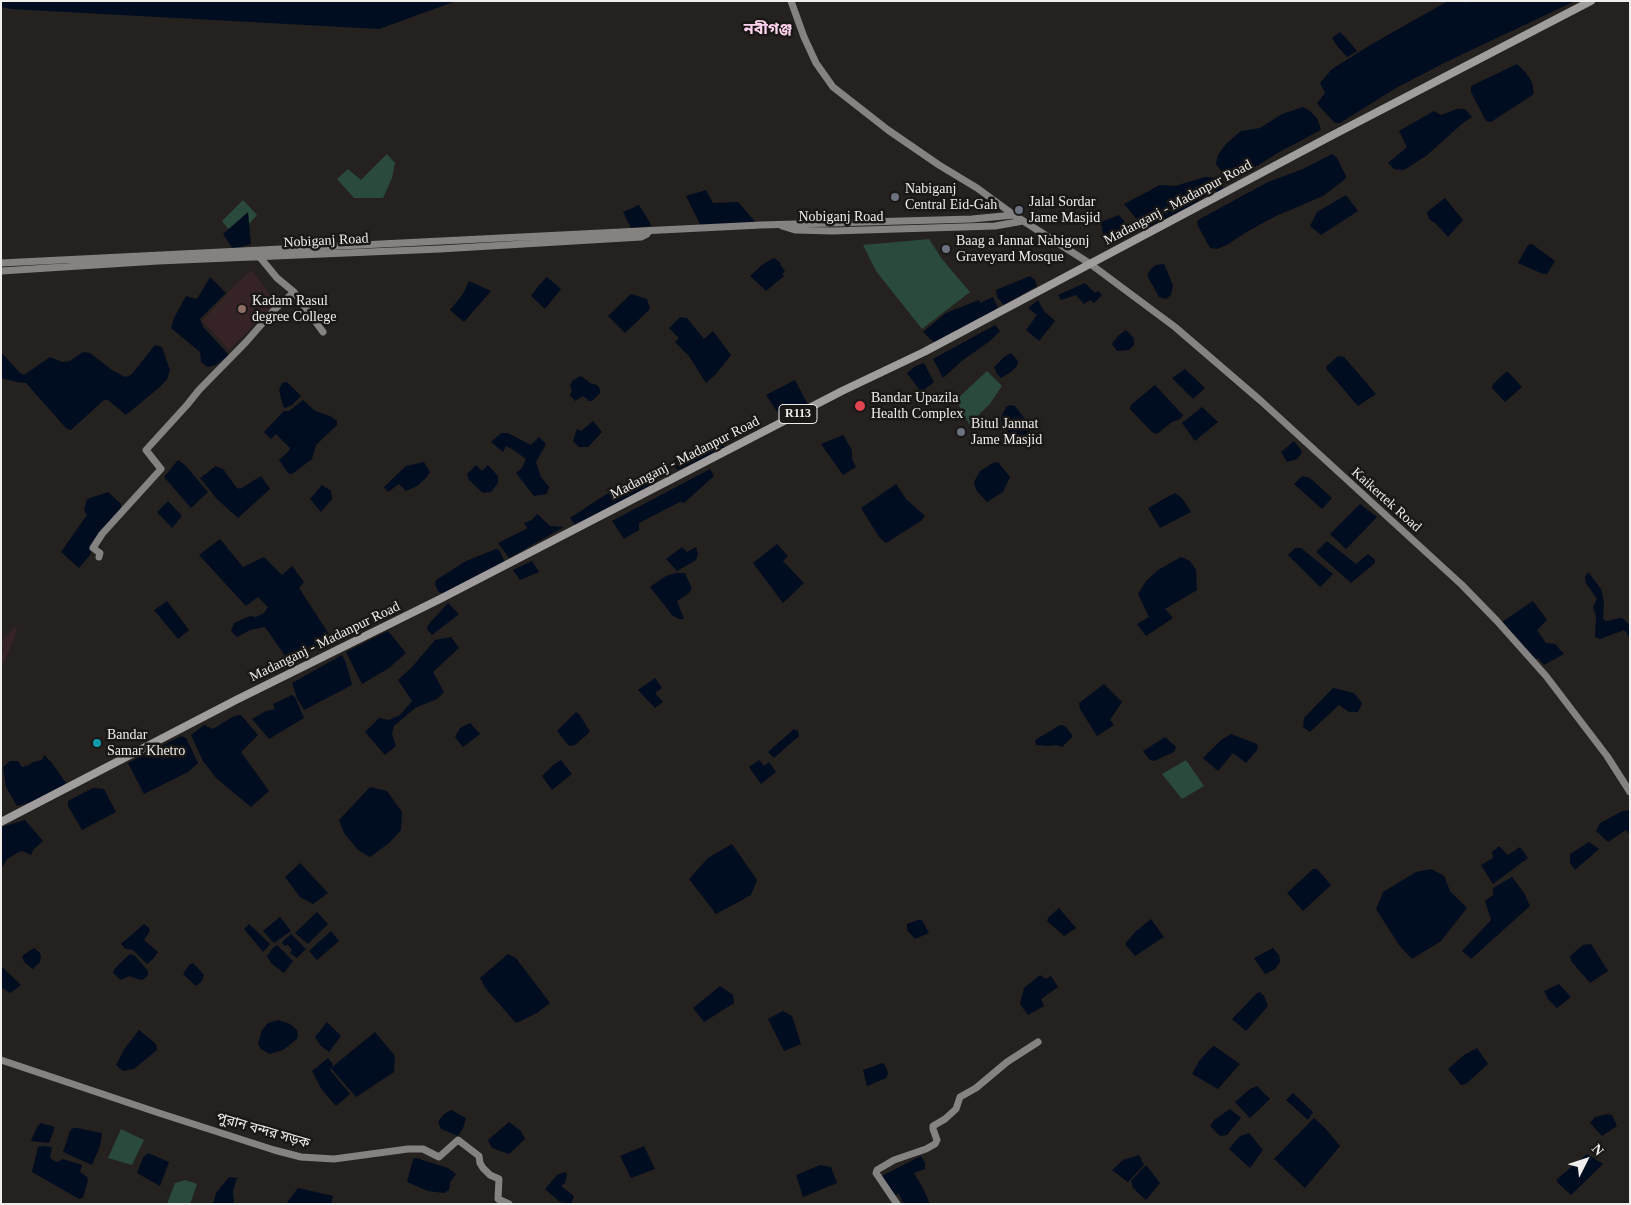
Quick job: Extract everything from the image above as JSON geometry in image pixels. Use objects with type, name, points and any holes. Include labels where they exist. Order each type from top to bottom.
[{"type":"main road","name":"Kaikertek Road","points":[[791,1],[800,28],[816,63],[833,87],[888,130],[1089,263],[1204,351],[1474,597],[1498,620],[1546,676],[1607,756],[1630,792]]},
{"type":"main road","name":"Madanganj - Madanpur Road","points":[[1,822],[236,700],[440,599],[842,391],[924,352],[1089,263],[1591,1]]},
{"type":"main road","name":"Nobiganj Road","points":[[1,271],[649,231],[780,224],[972,219],[1014,215]]},
{"type":"main road","name":"Nobiganj Road","points":[[780,224],[785,228],[795,230],[832,231],[995,226],[1023,221]]},
{"type":"main road","name":"Nobiganj Road","points":[[1,263],[257,254]]},
{"type":"main road","points":[[257,254],[277,278],[294,292],[323,332]]},
{"type":"main road","points":[[99,556],[100,553],[94,548],[102,534],[161,469],[146,450],[199,390],[275,309],[294,292]]},
{"type":"main road","points":[[897,1204],[876,1173],[877,1170],[894,1160],[935,1144],[937,1140],[933,1126],[945,1119],[956,1109],[960,1096],[976,1088],[1007,1062],[1038,1042]]},
{"type":"main road","name":"পুরান বন্দর সড়ক","points":[[1,1060],[159,1113],[301,1157],[334,1159],[408,1148],[423,1149],[439,1157],[458,1140],[479,1156],[480,1163],[490,1175],[499,1179],[498,1199],[509,1204]]},
{"type":"shaded area","name":"Kadam Rasul degree College","points":[[252,270],[276,304],[229,350],[202,321],[237,283]]},
{"type":"shaded area","points":[[14,627],[17,630],[4,664],[1,662],[1,652],[4,648],[1,642]]},
{"type":"green space","points":[[387,154],[395,163],[392,178],[383,198],[354,198],[337,179],[348,169],[361,180]]},
{"type":"green space","points":[[243,200],[257,215],[236,239],[222,221]]},
{"type":"green space","points":[[929,239],[942,259],[970,292],[922,329],[876,271],[863,245]]},
{"type":"green space","points":[[987,371],[1002,386],[989,405],[969,424],[956,400]]},
{"type":"green space","points":[[1186,760],[1204,786],[1182,799],[1162,774]]},
{"type":"green space","points":[[121,1129],[144,1140],[132,1165],[108,1158]]},
{"type":"green space","points":[[185,1180],[197,1184],[190,1204],[167,1204],[175,1183]]},
{"type":"water","points":[[1,1],[456,1],[379,29],[11,9],[1,7]]},
{"type":"water","points":[[1448,1],[1463,1],[1466,3],[1469,1],[1575,1],[1444,63],[1396,88],[1340,123],[1335,123],[1317,103],[1325,93],[1320,83],[1332,69]]},
{"type":"water","points":[[1340,32],[1357,51],[1347,57],[1332,38]]},
{"type":"water","points":[[1517,64],[1532,82],[1534,94],[1491,122],[1486,121],[1471,92],[1471,86]]},
{"type":"water","points":[[1303,107],[1317,118],[1321,130],[1247,172],[1230,179],[1227,178],[1216,164],[1218,155],[1226,144],[1241,131],[1260,128],[1282,114]]},
{"type":"water","points":[[1457,109],[1465,109],[1472,117],[1426,156],[1404,170],[1394,169],[1388,163],[1407,147],[1399,131],[1434,111],[1441,115]]},
{"type":"water","points":[[1332,154],[1337,158],[1345,174],[1344,180],[1323,196],[1276,216],[1227,245],[1217,249],[1210,248],[1198,226],[1198,220],[1268,182],[1303,169]]},
{"type":"water","points":[[1205,177],[1216,178],[1217,183],[1222,184],[1223,190],[1218,194],[1214,190],[1192,205],[1145,229],[1124,204],[1160,185],[1175,186]]},
{"type":"water","points":[[706,190],[713,203],[738,202],[757,224],[701,226],[686,196]]},
{"type":"water","points":[[1346,195],[1358,211],[1321,235],[1310,226],[1317,212]]},
{"type":"water","points":[[1445,198],[1463,220],[1448,237],[1429,219],[1427,212]]},
{"type":"water","points":[[639,205],[651,226],[631,228],[623,212]]},
{"type":"water","points":[[248,212],[251,244],[233,249],[223,234]]},
{"type":"water","points":[[1119,215],[1134,233],[1110,245],[1103,234],[1101,222]]},
{"type":"water","points":[[1532,244],[1555,261],[1547,274],[1518,263],[1528,245]]},
{"type":"water","points":[[774,258],[781,263],[785,271],[782,274],[784,276],[766,291],[750,276],[763,264]]},
{"type":"water","points":[[1164,264],[1173,285],[1171,295],[1166,299],[1159,297],[1147,275],[1156,265]]},
{"type":"water","points":[[1030,276],[1035,280],[1037,286],[1004,305],[997,297],[996,290]]},
{"type":"water","points":[[210,277],[226,293],[200,319],[203,327],[229,355],[216,365],[207,367],[201,362],[200,352],[171,328],[174,318],[186,296],[197,299]]},
{"type":"water","points":[[547,277],[561,289],[545,309],[531,296]]},
{"type":"water","points":[[469,281],[491,291],[464,322],[450,310],[463,294]]},
{"type":"water","points":[[1085,283],[1095,293],[1098,291],[1102,295],[1094,303],[1090,300],[1084,304],[1076,295],[1061,300],[1058,295]]},
{"type":"water","points":[[631,294],[647,299],[650,309],[625,333],[608,316]]},
{"type":"water","points":[[993,297],[998,308],[935,343],[923,332],[946,313],[979,300],[980,303]]},
{"type":"water","points":[[1038,300],[1044,311],[1055,321],[1039,341],[1026,330],[1037,315],[1028,308]]},
{"type":"water","points":[[680,317],[687,318],[704,339],[713,331],[731,355],[706,383],[689,356],[675,342],[679,338],[669,328]]},
{"type":"water","points":[[995,325],[1000,331],[943,378],[933,359]]},
{"type":"water","points":[[1126,330],[1134,338],[1134,345],[1129,350],[1117,351],[1112,344]]},
{"type":"water","points":[[155,345],[162,347],[170,370],[167,379],[161,386],[126,415],[108,400],[104,400],[71,430],[66,428],[26,383],[1,378],[1,352],[24,375],[50,357],[62,362],[70,361],[83,352],[90,353],[112,370],[125,377],[131,375]]},
{"type":"water","points":[[1011,353],[1018,361],[1017,366],[1001,378],[994,367]]},
{"type":"water","points":[[1338,356],[1344,357],[1376,394],[1358,406],[1327,370],[1326,367]]},
{"type":"water","points":[[924,363],[934,382],[921,392],[907,373]]},
{"type":"water","points":[[1185,369],[1205,388],[1193,399],[1172,378]]},
{"type":"water","points":[[1507,371],[1522,387],[1505,402],[1492,388],[1493,384]]},
{"type":"water","points":[[581,376],[590,383],[597,385],[600,389],[600,393],[592,401],[583,396],[575,401],[570,395],[572,391],[570,385],[573,380]]},
{"type":"water","points":[[795,380],[808,405],[782,419],[766,395]]},
{"type":"water","points":[[287,382],[301,396],[292,405],[285,408],[279,390],[282,383]]},
{"type":"water","points":[[1155,385],[1183,415],[1157,434],[1152,432],[1130,409],[1131,405]]},
{"type":"water","points":[[303,400],[315,411],[330,416],[337,421],[337,425],[316,445],[312,459],[292,474],[288,473],[279,460],[290,448],[276,434],[271,439],[264,432],[284,411],[289,411]]},
{"type":"water","points":[[1010,405],[1015,406],[1027,422],[1030,431],[1027,439],[1018,440],[1002,425],[1001,417],[1006,407]]},
{"type":"water","points":[[1202,407],[1218,422],[1195,441],[1182,423]]},
{"type":"water","points":[[593,421],[602,432],[588,447],[579,447],[573,441],[577,429],[581,431]]},
{"type":"water","points":[[501,433],[508,433],[531,445],[539,437],[546,444],[536,462],[541,477],[549,487],[547,494],[534,496],[516,473],[522,468],[526,459],[506,446],[503,452],[491,442]]},
{"type":"water","points":[[843,435],[852,450],[852,459],[856,467],[843,475],[821,444]]},
{"type":"water","points":[[719,437],[726,449],[678,470],[670,463],[713,439]]},
{"type":"water","points":[[1294,441],[1302,453],[1297,459],[1287,462],[1281,452]]},
{"type":"water","points":[[178,460],[185,465],[208,492],[191,508],[164,477]]},
{"type":"water","points":[[424,462],[430,472],[417,486],[406,491],[399,484],[388,492],[384,487],[406,466]]},
{"type":"water","points":[[998,462],[1010,477],[1003,492],[987,502],[976,490],[974,482],[980,471]]},
{"type":"water","points":[[476,465],[482,471],[488,465],[498,476],[498,483],[491,492],[483,493],[469,480],[467,474]]},
{"type":"water","points":[[216,466],[223,469],[236,487],[240,489],[261,476],[270,489],[238,518],[217,499],[200,478]]},
{"type":"water","points":[[710,469],[714,476],[684,503],[680,502],[639,523],[639,530],[624,539],[612,521]]},
{"type":"water","points":[[653,476],[657,482],[576,526],[570,518],[605,495]]},
{"type":"water","points":[[1302,476],[1310,478],[1332,498],[1322,509],[1294,484]]},
{"type":"water","points":[[896,484],[906,499],[925,516],[921,521],[886,543],[879,537],[861,508]]},
{"type":"water","points":[[322,485],[331,491],[332,499],[321,512],[310,499]]},
{"type":"water","points":[[108,492],[121,504],[121,514],[99,536],[90,555],[79,568],[61,552],[87,515],[84,510],[87,499]]},
{"type":"water","points":[[1175,493],[1182,498],[1191,512],[1160,528],[1148,508]]},
{"type":"water","points":[[168,501],[182,516],[172,528],[157,512]]},
{"type":"water","points":[[1360,504],[1377,517],[1346,549],[1330,534]]},
{"type":"water","points":[[537,514],[550,526],[564,527],[509,558],[498,543],[526,529],[524,523],[532,520]]},
{"type":"water","points":[[220,539],[243,567],[264,557],[282,575],[292,566],[304,582],[299,588],[334,642],[288,660],[265,627],[250,630],[237,637],[231,631],[234,623],[250,616],[256,617],[264,613],[268,607],[258,597],[246,606],[199,555]]},
{"type":"water","points":[[1327,541],[1356,564],[1368,554],[1375,560],[1375,563],[1351,583],[1316,552]]},
{"type":"water","points":[[777,544],[788,556],[783,561],[804,583],[783,603],[753,563]]},
{"type":"water","points":[[682,547],[687,552],[696,547],[698,554],[696,560],[677,571],[666,559]]},
{"type":"water","points":[[1295,548],[1301,548],[1333,574],[1320,587],[1288,555]]},
{"type":"water","points":[[496,549],[499,550],[505,562],[445,593],[438,591],[435,584],[436,580],[466,561]]},
{"type":"water","points":[[1181,557],[1190,561],[1196,570],[1197,590],[1165,609],[1173,618],[1146,636],[1137,624],[1149,617],[1138,594],[1146,581],[1158,570]]},
{"type":"water","points":[[532,561],[539,572],[520,580],[513,570]]},
{"type":"water","points":[[685,573],[692,589],[677,601],[684,619],[679,619],[672,615],[650,587],[666,576]]},
{"type":"water","points":[[1589,573],[1601,589],[1604,603],[1603,619],[1606,621],[1624,619],[1630,624],[1630,640],[1624,630],[1600,639],[1595,637],[1596,616],[1593,607],[1597,599],[1586,583],[1585,577]]},
{"type":"water","points":[[167,601],[189,630],[178,639],[154,610]]},
{"type":"water","points":[[1533,601],[1547,620],[1537,630],[1546,643],[1555,644],[1564,654],[1544,665],[1538,658],[1535,660],[1502,622]]},
{"type":"water","points":[[448,603],[459,614],[432,635],[427,629],[428,625]]},
{"type":"water","points":[[388,631],[406,653],[389,668],[362,684],[346,652]]},
{"type":"water","points":[[451,637],[459,648],[433,672],[444,692],[437,699],[415,708],[394,726],[392,734],[396,746],[385,755],[365,732],[379,718],[389,720],[400,715],[412,701],[398,680],[435,640]]},
{"type":"water","points":[[342,655],[352,685],[304,710],[297,698],[292,683]]},
{"type":"water","points":[[655,678],[662,688],[655,693],[663,702],[655,708],[638,690]]},
{"type":"water","points":[[1104,684],[1122,702],[1110,720],[1114,725],[1097,736],[1080,709],[1079,703]]},
{"type":"water","points":[[1333,688],[1354,693],[1362,703],[1358,712],[1349,712],[1339,705],[1310,732],[1303,727],[1304,718]]},
{"type":"water","points":[[292,695],[295,697],[304,718],[269,739],[252,719],[266,711],[275,709],[273,704]]},
{"type":"water","points":[[576,712],[580,715],[590,732],[575,745],[569,746],[557,731]]},
{"type":"water","points":[[241,715],[258,735],[241,752],[269,791],[251,807],[216,778],[203,761],[191,735],[204,725],[213,729],[234,716]]},
{"type":"water","points":[[470,723],[480,734],[463,747],[455,737],[460,728]]},
{"type":"water","points":[[1060,725],[1065,726],[1073,736],[1062,747],[1056,745],[1036,745],[1035,740]]},
{"type":"water","points":[[794,729],[798,731],[799,736],[774,758],[768,752]]},
{"type":"water","points":[[1231,734],[1257,744],[1258,749],[1246,763],[1233,753],[1218,771],[1203,758],[1221,740]]},
{"type":"water","points":[[181,736],[186,738],[198,763],[188,772],[144,794],[128,763]]},
{"type":"water","points":[[1165,737],[1176,747],[1174,752],[1154,761],[1150,760],[1143,751]]},
{"type":"water","points":[[44,755],[68,786],[35,801],[17,806],[6,787],[3,767],[10,761],[18,761],[22,767],[29,765],[42,760]]},
{"type":"water","points":[[561,760],[572,774],[552,790],[542,776]]},
{"type":"water","points":[[759,760],[764,766],[769,762],[776,772],[761,784],[749,767]]},
{"type":"water","points":[[370,787],[387,791],[402,812],[401,830],[389,843],[370,857],[358,850],[344,833],[339,820]]},
{"type":"water","points":[[93,788],[104,789],[116,812],[82,830],[68,806],[68,801]]},
{"type":"water","points":[[1630,810],[1630,835],[1626,830],[1608,842],[1596,831],[1600,823],[1623,811]]},
{"type":"water","points":[[25,820],[43,841],[33,850],[31,855],[23,851],[7,859],[1,869],[1,827]]},
{"type":"water","points":[[1589,842],[1599,849],[1575,870],[1570,863],[1570,854]]},
{"type":"water","points":[[732,844],[757,880],[751,895],[716,914],[689,879],[708,858]]},
{"type":"water","points":[[1499,846],[1508,855],[1520,847],[1528,858],[1493,884],[1481,865],[1493,858],[1492,852]]},
{"type":"water","points":[[300,863],[328,893],[313,904],[300,897],[285,877]]},
{"type":"water","points":[[1313,869],[1317,869],[1331,885],[1303,911],[1287,893]]},
{"type":"water","points":[[1431,869],[1444,876],[1450,891],[1467,908],[1441,941],[1412,959],[1399,945],[1376,909],[1383,892],[1416,872]]},
{"type":"water","points":[[1512,877],[1524,893],[1530,906],[1471,959],[1462,951],[1491,920],[1485,901],[1493,895],[1493,888]]},
{"type":"water","points":[[1059,908],[1076,928],[1064,936],[1047,921]]},
{"type":"water","points":[[317,912],[328,924],[308,944],[295,933]]},
{"type":"water","points":[[280,917],[291,931],[274,943],[263,931]]},
{"type":"water","points":[[1151,919],[1164,937],[1135,956],[1125,944],[1135,932]]},
{"type":"water","points":[[922,920],[929,933],[915,939],[907,930],[907,924]]},
{"type":"water","points":[[144,924],[150,931],[144,940],[158,952],[147,964],[133,950],[126,949],[121,944]]},
{"type":"water","points":[[249,924],[270,944],[263,952],[244,929]]},
{"type":"water","points":[[331,931],[339,941],[317,960],[309,951]]},
{"type":"water","points":[[291,934],[306,949],[297,958],[290,953],[292,950],[288,945],[284,946],[282,942]]},
{"type":"water","points":[[1591,944],[1608,971],[1590,983],[1571,961],[1570,956],[1583,945]]},
{"type":"water","points":[[277,945],[293,961],[284,973],[272,964],[267,957]]},
{"type":"water","points":[[34,948],[40,953],[41,957],[40,962],[33,969],[24,962],[22,956]]},
{"type":"water","points":[[1273,948],[1279,955],[1280,962],[1275,969],[1265,974],[1254,958]]},
{"type":"water","points":[[130,954],[135,956],[148,971],[148,975],[144,979],[141,980],[129,976],[121,980],[113,973],[115,968]]},
{"type":"water","points":[[508,954],[516,958],[550,1003],[537,1013],[516,1023],[486,989],[480,978]]},
{"type":"water","points":[[193,963],[204,975],[202,981],[196,986],[183,974],[189,965]]},
{"type":"water","points":[[1,966],[21,985],[10,993],[1,987]]},
{"type":"water","points":[[1040,975],[1046,979],[1051,976],[1058,987],[1041,999],[1044,1006],[1028,1015],[1020,1004],[1024,988]]},
{"type":"water","points":[[1559,984],[1571,997],[1557,1008],[1548,999],[1544,991]]},
{"type":"water","points":[[720,986],[733,995],[734,1003],[704,1022],[693,1008]]},
{"type":"water","points":[[1260,992],[1268,1006],[1246,1031],[1232,1019]]},
{"type":"water","points":[[783,1011],[792,1016],[801,1044],[784,1051],[768,1019]]},
{"type":"water","points":[[279,1020],[290,1024],[297,1030],[297,1039],[283,1050],[270,1054],[261,1049],[258,1044],[259,1040],[262,1030],[268,1023]]},
{"type":"water","points":[[327,1022],[341,1036],[329,1052],[321,1046],[315,1037]]},
{"type":"water","points":[[139,1030],[156,1044],[157,1050],[134,1069],[123,1071],[116,1065],[125,1048]]},
{"type":"water","points":[[375,1032],[395,1056],[394,1072],[356,1097],[331,1068]]},
{"type":"water","points":[[1214,1046],[1240,1064],[1218,1089],[1192,1074],[1199,1061]]},
{"type":"water","points":[[1477,1048],[1488,1064],[1466,1084],[1461,1085],[1448,1069],[1464,1055]]},
{"type":"water","points":[[328,1058],[333,1064],[330,1070],[350,1094],[336,1106],[322,1090],[312,1071]]},
{"type":"water","points":[[883,1063],[888,1073],[886,1078],[867,1086],[863,1070]]},
{"type":"water","points":[[1257,1086],[1270,1099],[1250,1118],[1235,1102],[1250,1089]]},
{"type":"water","points":[[1293,1093],[1313,1112],[1308,1120],[1286,1100]]},
{"type":"water","points":[[1230,1109],[1241,1118],[1227,1135],[1220,1136],[1210,1126],[1214,1120]]},
{"type":"water","points":[[451,1110],[466,1118],[458,1136],[441,1129],[438,1122],[444,1114]]},
{"type":"water","points":[[1607,1114],[1612,1115],[1617,1126],[1602,1136],[1590,1123],[1595,1117]]},
{"type":"water","points":[[1314,1118],[1340,1146],[1305,1188],[1274,1159]]},
{"type":"water","points":[[509,1122],[521,1131],[525,1139],[509,1154],[492,1148],[488,1140]]},
{"type":"water","points":[[41,1123],[55,1127],[49,1143],[31,1141],[37,1127]]},
{"type":"water","points":[[73,1128],[102,1133],[100,1146],[92,1165],[63,1152],[70,1131]]},
{"type":"water","points":[[1249,1133],[1263,1150],[1250,1168],[1229,1149],[1240,1136]]},
{"type":"water","points":[[644,1146],[655,1169],[631,1178],[620,1156]]},
{"type":"water","points":[[38,1147],[52,1147],[50,1157],[54,1161],[58,1162],[63,1159],[82,1165],[80,1172],[88,1180],[83,1198],[79,1199],[32,1172]]},
{"type":"water","points":[[148,1153],[169,1162],[160,1186],[137,1173],[143,1158]]},
{"type":"water","points":[[1587,1154],[1603,1164],[1571,1195],[1557,1182],[1557,1179]]},
{"type":"water","points":[[1139,1155],[1144,1165],[1128,1182],[1112,1170],[1123,1160]]},
{"type":"water","points":[[921,1156],[925,1163],[925,1169],[914,1173],[930,1204],[904,1204],[899,1194],[893,1195],[880,1177]]},
{"type":"water","points":[[416,1158],[448,1168],[456,1174],[450,1182],[449,1190],[444,1193],[428,1191],[407,1182],[413,1159]]},
{"type":"water","points":[[820,1165],[831,1167],[837,1183],[803,1197],[796,1175]]},
{"type":"water","points":[[1146,1165],[1160,1183],[1146,1200],[1133,1188],[1131,1181]]},
{"type":"water","points":[[565,1172],[567,1174],[565,1183],[561,1186],[574,1196],[571,1204],[560,1202],[545,1189],[557,1175]]},
{"type":"water","points":[[229,1177],[237,1178],[233,1191],[234,1204],[213,1204],[216,1193]]},
{"type":"water","points":[[298,1188],[333,1196],[331,1204],[286,1204]]},
{"type":"place","name":"Nabiganj Central Eid-Gah","points":[[895,197]]},
{"type":"place","name":"Jalal Sordar Jame Masjid","points":[[1019,210]]},
{"type":"place","name":"Baag a Jannat Nabigonj Graveyard Mosque","points":[[946,249]]},
{"type":"place","name":"Kadam Rasul degree College","points":[[242,309]]},
{"type":"place","name":"Bandar Upazila Health Complex","points":[[860,406]]},
{"type":"place","name":"Bitul Jannat Jame Masjid","points":[[961,432]]},
{"type":"place","name":"Bandar Samar Khetro","points":[[97,743]]},
{"type":"district","name":"নবীগঞ্জ","points":[[768,30]]}]
